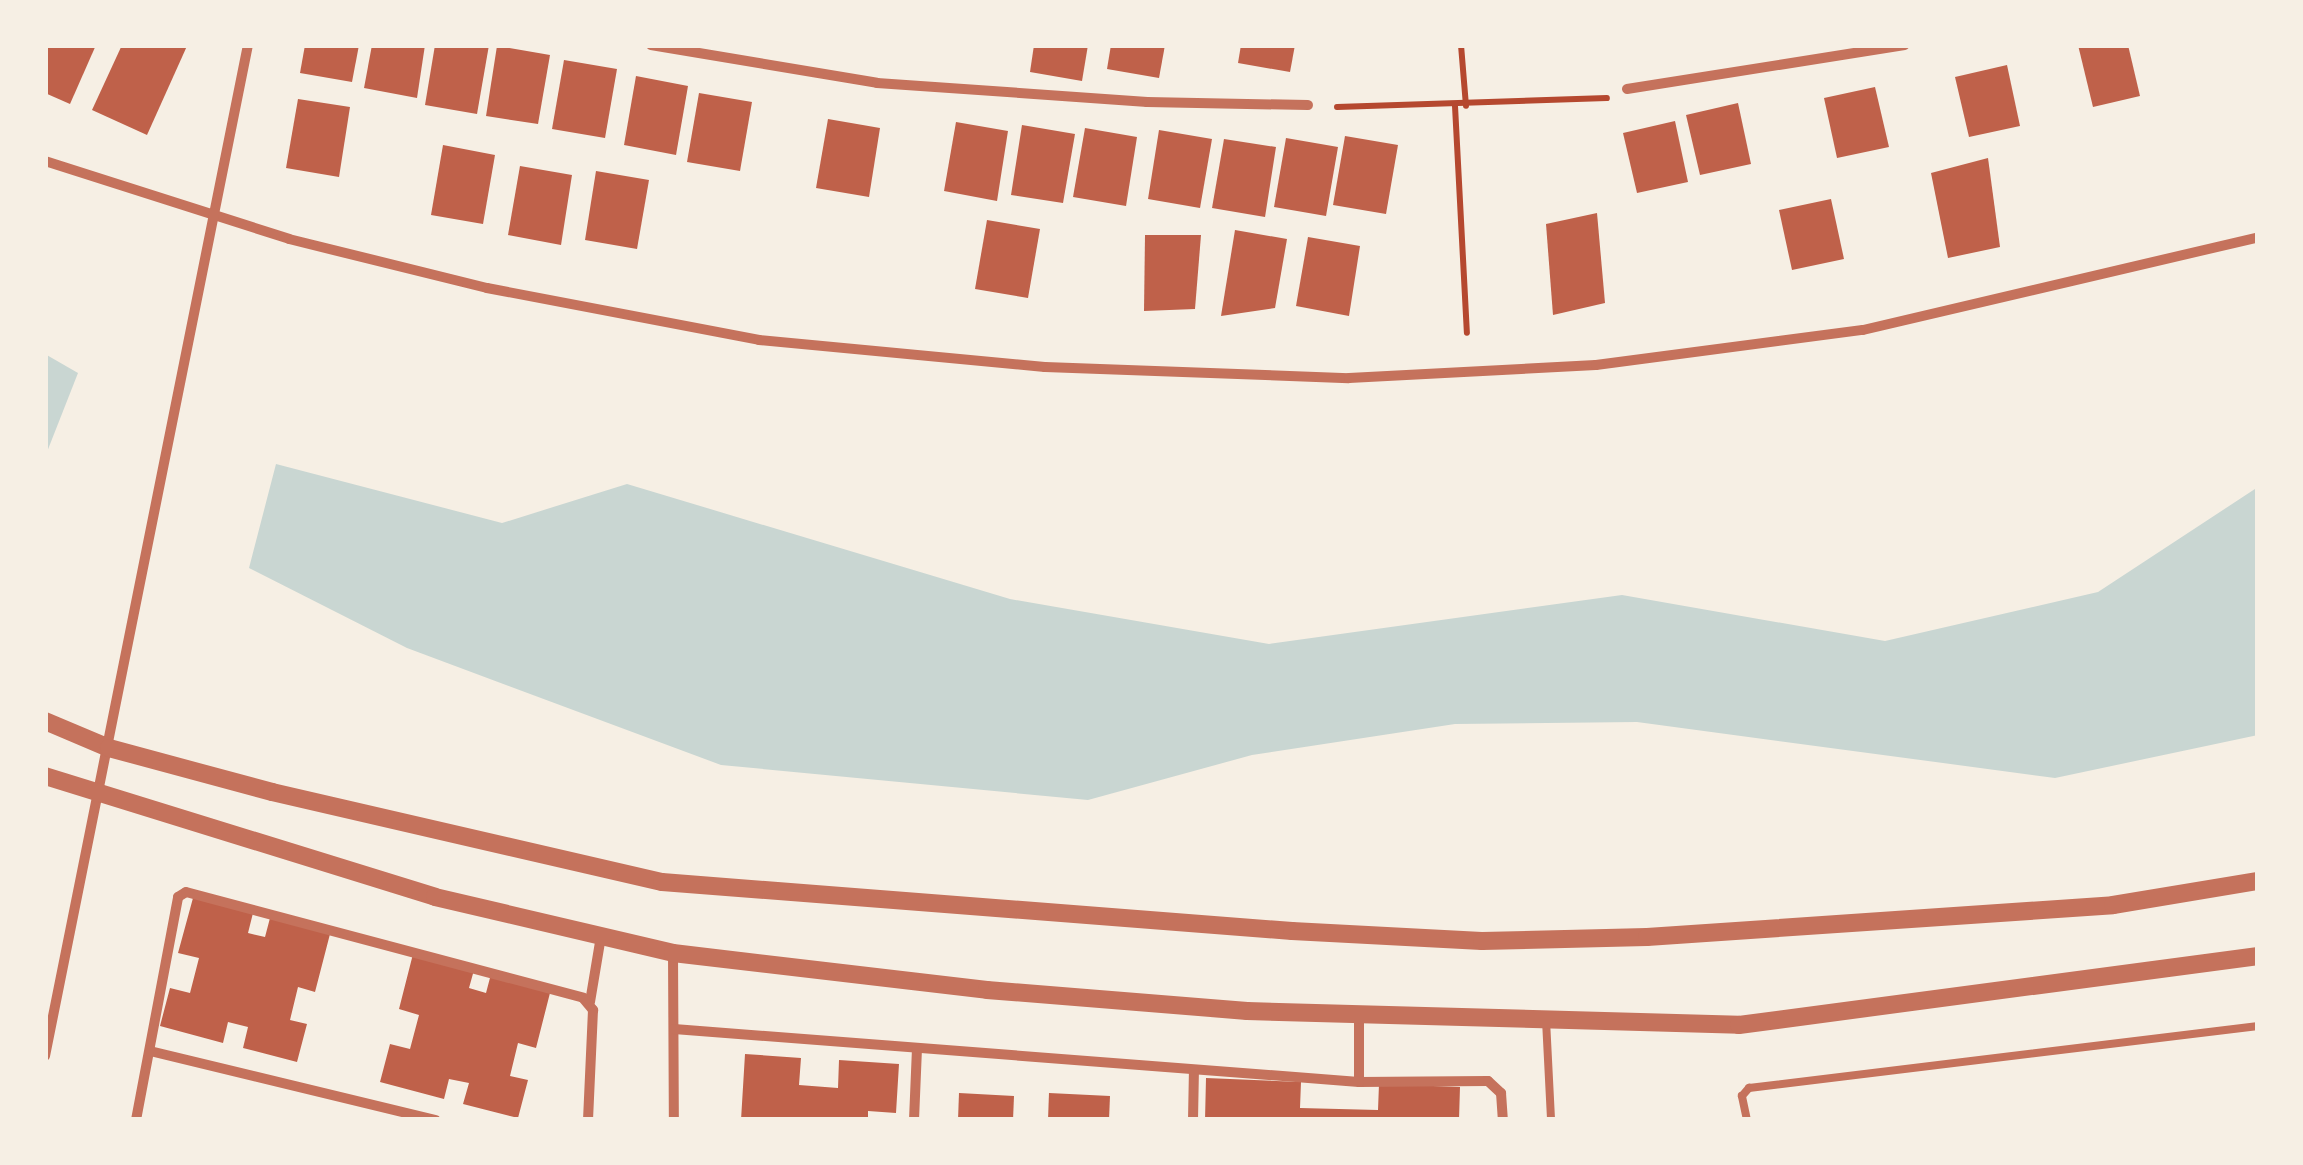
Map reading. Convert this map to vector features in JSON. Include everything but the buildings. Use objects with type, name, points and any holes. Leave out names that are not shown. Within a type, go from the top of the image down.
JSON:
[{"type":"street","points":[[45,1056],[216,220],[248,45]]},
{"type":"street","points":[[650,45],[876,84],[1308,105]]},
{"type":"street","points":[[1626,89],[1905,45]]},
{"type":"street","points":[[45,161],[216,220],[487,288],[759,340],[1045,367],[1350,378],[1596,365],[1863,330],[2258,237]]},
{"type":"street","points":[[45,722],[108,748],[449,836],[662,882],[1292,930],[1482,941],[1647,937],[2113,905],[2258,882]]},
{"type":"street","points":[[45,776],[97,796],[435,897],[602,936],[674,952],[987,990],[1359,1014],[1739,1025],[2258,956]]},
{"type":"street","points":[[136,1120],[181,892],[590,1002]]},
{"type":"street","points":[[588,1120],[590,1002],[602,936]]},
{"type":"street","points":[[674,952],[674,1120]]},
{"type":"street","points":[[1359,1014],[1359,1082]]},
{"type":"street","points":[[674,1029],[1359,1082],[1488,1080],[1502,1093],[1503,1120]]},
{"type":"street","points":[[914,1120],[917,1048]]},
{"type":"street","points":[[150,1052],[436,1120]]},
{"type":"street","points":[[1193,1120],[1194,1070]]},
{"type":"lane","points":[[1546,1018],[1551,1120]]},
{"type":"lane","points":[[1747,1120],[1742,1096],[1749,1088],[2258,1026]]},
{"type":"path","points":[[1460,45],[1466,106]]},
{"type":"path","points":[[1337,107],[1466,106],[1608,98]]},
{"type":"path","points":[[1455,106],[1467,333]]},
{"type":"shaded area","points":[[45,354],[78,373],[45,457]]},
{"type":"shaded area","points":[[276,464],[502,523],[627,484],[1010,599],[1269,644],[1622,595],[1885,641],[2098,592],[2258,487],[2258,735],[2055,778],[1637,722],[1455,724],[1252,755],[1088,800],[721,765],[407,648],[249,568]]}]
